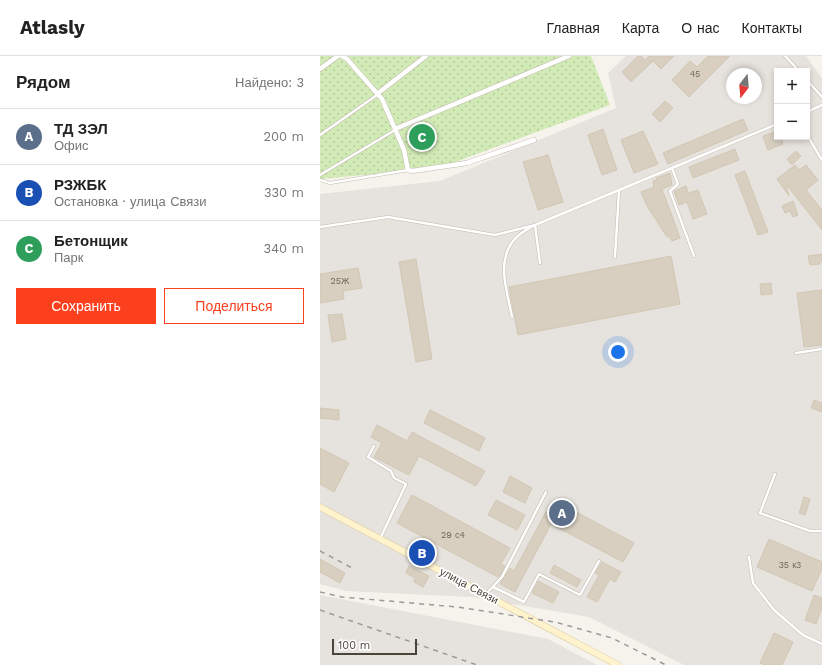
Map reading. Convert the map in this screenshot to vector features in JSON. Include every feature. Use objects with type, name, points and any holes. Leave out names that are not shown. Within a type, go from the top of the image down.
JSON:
[{"type":"street","points":[[320,69],[338,56]]},
{"type":"street","points":[[342,56],[382,99],[404,150],[408,170],[437,168],[467,163],[534,140]]},
{"type":"street","points":[[377,94],[426,56]]},
{"type":"street","points":[[395,129],[569,56]]},
{"type":"street","name":"улица Связи","points":[[320,508],[486,594],[618,665]]},
{"type":"lane","points":[[785,56],[796,68]]},
{"type":"lane","points":[[810,83],[822,97]]},
{"type":"lane","points":[[320,135],[377,94]]},
{"type":"lane","points":[[810,111],[822,105]]},
{"type":"lane","points":[[512,317],[505,281],[505,259],[511,244],[521,233],[535,225],[774,125]]},
{"type":"lane","points":[[320,175],[395,129]]},
{"type":"lane","points":[[810,140],[822,160]]},
{"type":"lane","points":[[672,168],[678,184],[670,191],[694,256]]},
{"type":"lane","points":[[320,180],[330,183],[408,170]]},
{"type":"lane","points":[[615,257],[619,191]]},
{"type":"lane","points":[[320,227],[388,217],[495,235],[535,225]]},
{"type":"lane","points":[[535,225],[540,263]]},
{"type":"lane","points":[[796,353],[822,349]]},
{"type":"lane","points":[[374,446],[368,457],[391,471],[394,478],[406,484],[380,539]]},
{"type":"lane","points":[[775,474],[760,513],[810,531],[822,531]]},
{"type":"lane","points":[[486,594],[502,577],[546,492]]},
{"type":"lane","points":[[749,557],[753,583],[774,610],[803,635],[822,644]]},
{"type":"lane","points":[[493,587],[524,602],[539,574],[580,595],[599,561]]},
{"type":"shaded area","points":[[626,56],[806,56],[822,78],[822,665],[684,665],[589,617],[471,597],[346,591],[320,584],[320,194],[440,181],[616,108],[608,73]]},
{"type":"shaded area","points":[[320,595],[548,639],[597,665],[320,665]]},
{"type":"green space","points":[[320,56],[591,56],[610,105],[439,168],[320,179]]},
{"type":"building","points":[[638,56],[641,56],[645,60],[649,56],[674,56],[661,69],[653,61],[631,82],[622,72]]},
{"type":"building","points":[[708,56],[730,56],[689,97],[672,80],[690,61],[697,67]]},
{"type":"building","points":[[665,101],[673,108],[660,122],[652,114]]},
{"type":"building","points":[[743,119],[748,130],[668,164],[663,153]]},
{"type":"building","points":[[603,129],[617,170],[602,175],[588,135]]},
{"type":"building","points":[[643,131],[658,164],[634,173],[621,140]]},
{"type":"building","points":[[774,132],[774,140],[782,140],[783,144],[768,150],[763,136]]},
{"type":"building","points":[[735,149],[739,160],[693,178],[689,167]]},
{"type":"building","points":[[796,151],[801,156],[792,165],[787,159]]},
{"type":"building","points":[[548,155],[563,202],[538,210],[523,162]]},
{"type":"building","points":[[795,165],[799,170],[806,165],[818,180],[806,190],[822,210],[822,230],[786,184],[789,196],[777,179]]},
{"type":"building","points":[[745,171],[768,232],[758,235],[735,175]]},
{"type":"building","points":[[670,173],[672,185],[662,189],[680,238],[672,241],[669,236],[667,237],[647,206],[641,192],[654,187],[653,181],[657,180],[656,178]]},
{"type":"building","points":[[686,186],[688,193],[698,190],[707,214],[693,219],[687,202],[679,205],[674,191]]},
{"type":"building","points":[[793,201],[798,215],[793,217],[790,211],[785,213],[782,206]]},
{"type":"building","points":[[822,254],[822,261],[820,264],[810,265],[808,256]]},
{"type":"building","points":[[671,256],[680,304],[518,335],[509,287]]},
{"type":"building","points":[[416,259],[432,359],[416,362],[399,262]]},
{"type":"building","points":[[358,268],[362,288],[343,291],[344,299],[320,303],[320,274]]},
{"type":"building","points":[[771,283],[772,294],[761,295],[760,284]]},
{"type":"building","points":[[822,290],[822,345],[804,347],[797,293]]},
{"type":"building","points":[[342,314],[346,339],[332,342],[328,315]]},
{"type":"building","points":[[814,400],[822,403],[822,412],[811,408]]},
{"type":"building","points":[[320,408],[339,410],[339,420],[320,418]]},
{"type":"building","points":[[430,410],[485,438],[479,451],[424,423]]},
{"type":"building","points":[[377,425],[407,441],[412,432],[485,471],[476,486],[419,456],[409,475],[374,457],[382,443],[371,437]]},
{"type":"building","points":[[320,448],[349,463],[334,492],[320,484]]},
{"type":"building","points":[[510,476],[532,488],[525,503],[503,492]]},
{"type":"building","points":[[412,495],[510,548],[501,564],[505,566],[500,575],[498,577],[397,523]]},
{"type":"building","points":[[804,497],[810,499],[805,515],[799,513]]},
{"type":"building","points":[[496,500],[525,515],[517,530],[488,515]]},
{"type":"building","points":[[565,506],[634,543],[623,562],[551,524],[515,592],[500,584],[510,568],[514,571],[546,512],[558,519]]},
{"type":"building","points":[[769,539],[822,562],[822,569],[812,591],[757,567]]},
{"type":"building","points":[[320,559],[345,573],[340,583],[320,572]]},
{"type":"building","points":[[602,562],[621,572],[615,582],[610,579],[597,602],[587,597],[599,575],[595,573]]},
{"type":"building","points":[[554,565],[581,580],[577,587],[550,573]]},
{"type":"building","points":[[409,566],[429,576],[423,587],[414,582],[415,578],[406,573]]},
{"type":"building","points":[[538,581],[559,592],[553,603],[532,593]]},
{"type":"building","points":[[814,595],[822,598],[822,608],[816,624],[805,620]]},
{"type":"building","points":[[774,633],[793,642],[782,665],[765,665],[760,663]]},
{"type":"railway","points":[[320,551],[354,569]]},
{"type":"railway","points":[[320,592],[342,597],[457,607],[555,622],[612,638],[666,665]]},
{"type":"railway","points":[[320,610],[477,665]]},
{"type":"place","name":"Бетонщик","points":[[422,137]]},
{"type":"place","name":"ТД ЗЭЛ","points":[[562,513]]},
{"type":"place","name":"РЗЖБК","points":[[422,553]]}]
